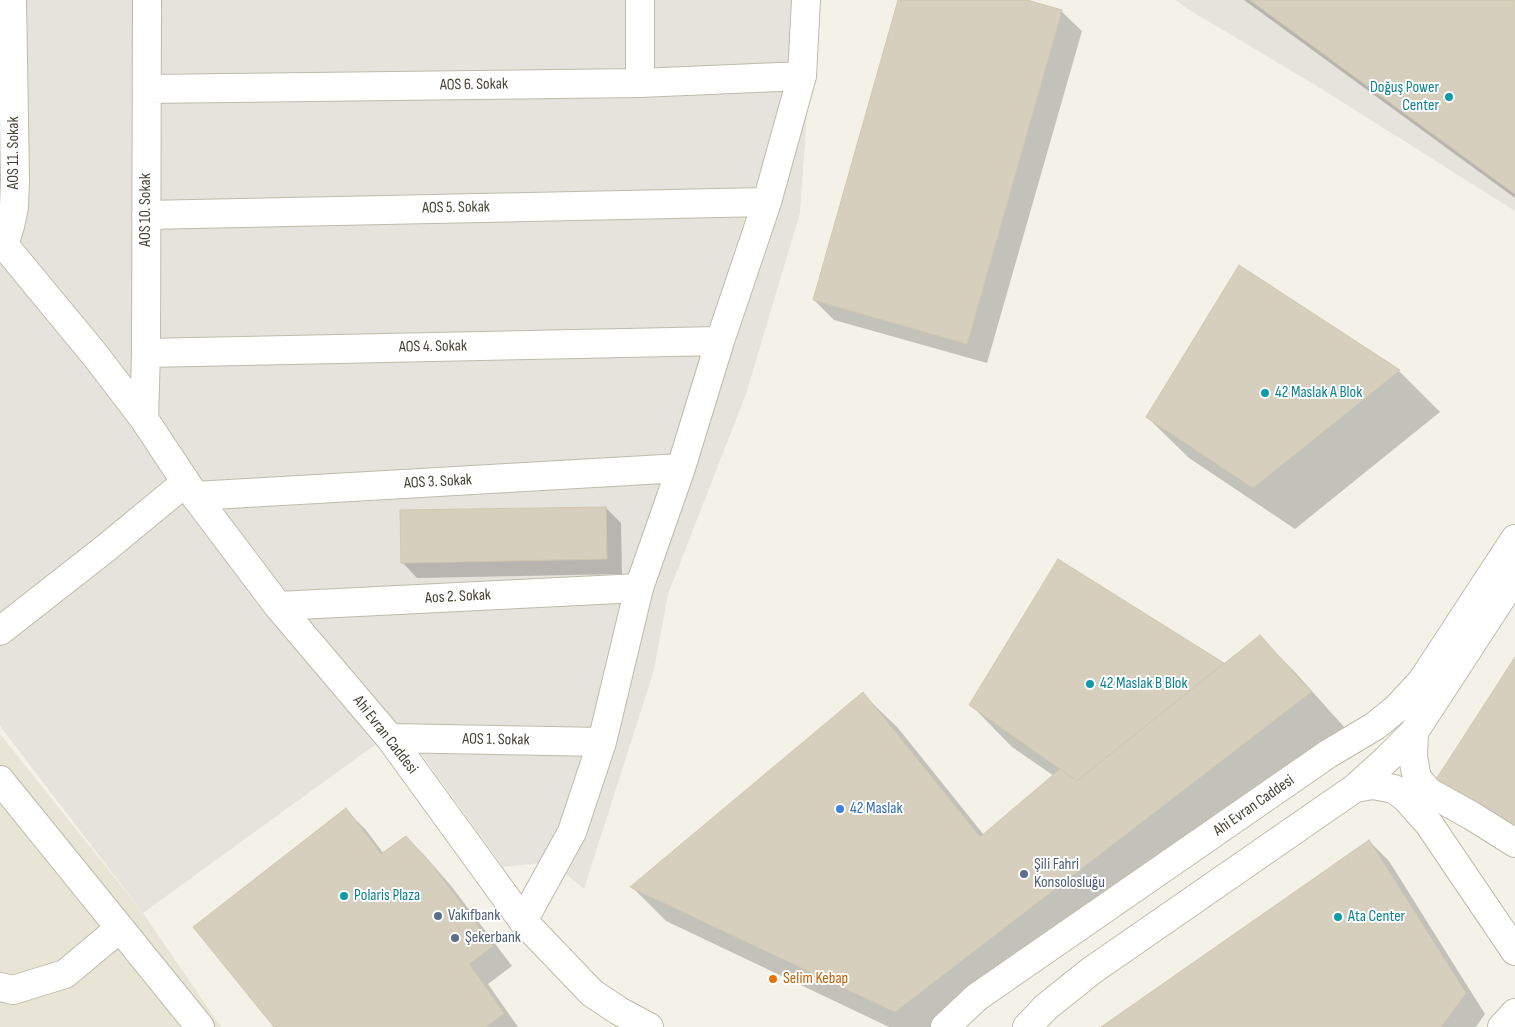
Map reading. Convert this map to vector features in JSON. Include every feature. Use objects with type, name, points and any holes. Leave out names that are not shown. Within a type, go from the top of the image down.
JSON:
[{"type":"street","name":"AOS 11. Sokak","points":[[2,243],[14,207],[12,0]]},
{"type":"street","name":"AOS 10. Sokak","points":[[144,419],[148,0]]},
{"type":"street","points":[[640,0],[640,83]]},
{"type":"street","points":[[523,921],[572,832],[602,742],[639,588],[681,468],[720,341],[767,202],[802,76],[806,0]]},
{"type":"street","name":"AOS 6. Sokak","points":[[147,89],[640,83],[802,76]]},
{"type":"street","name":"AOS 5. Sokak","points":[[146,215],[767,202]]},
{"type":"street","name":"Ahi Evran Caddesi","points":[[2,243],[95,355],[144,419],[191,489],[278,606],[390,738],[523,921],[592,993],[612,1019],[649,1027]]},
{"type":"street","name":"AOS 4. Sokak","points":[[146,353],[720,341]]},
{"type":"street","name":"AOS 3. Sokak","points":[[191,489],[681,468]]},
{"type":"street","points":[[0,631],[106,548],[191,489]]},
{"type":"street","name":"Ahi Evran Caddesi","points":[[945,1027],[977,997],[1328,754],[1375,726],[1396,709],[1422,681],[1515,539]]},
{"type":"street","points":[[1027,1027],[1046,1007],[1091,971],[1355,788],[1414,732],[1515,577]]},
{"type":"street","name":"Aos 2. Sokak","points":[[278,606],[639,588]]},
{"type":"street","points":[[1414,732],[1413,758],[1416,778],[1429,792],[1515,843]]},
{"type":"street","name":"AOS 1. Sokak","points":[[390,738],[602,742]]},
{"type":"street","points":[[0,780],[200,1027]]},
{"type":"street","points":[[1355,788],[1373,785],[1394,789],[1406,798],[1430,824],[1515,951]]},
{"type":"street","points":[[0,987],[12,990],[65,974],[120,928]]},
{"type":"street","points":[[1502,1027],[1515,1013]]},
{"type":"shaded area","points":[[0,0],[815,0],[800,213],[746,394],[668,594],[654,670],[584,889],[551,862],[503,867],[401,726],[143,913],[0,726]]},
{"type":"shaded area","name":"Doğuş Power Center","points":[[1176,0],[1515,0],[1515,211],[1320,88],[1186,8]]},
{"type":"shaded area","points":[[0,734],[143,913],[221,1027],[0,1027]]},
{"type":"building","points":[[898,0],[1027,0],[1062,10],[967,344],[813,300]]},
{"type":"building","name":"Doğuş Power Center","points":[[1250,0],[1515,0],[1515,194]]},
{"type":"building","name":"42 Maslak A Blok","points":[[1239,265],[1400,370],[1253,488],[1146,417]]},
{"type":"building","points":[[606,507],[607,559],[401,563],[400,510]]},
{"type":"building","name":"42 Maslak B Blok","points":[[1058,559],[1224,663],[1077,781],[969,705]]},
{"type":"building","name":"42 Maslak","points":[[1260,635],[1311,692],[895,1012],[630,887],[863,692],[980,837],[1060,769],[1077,781]]},
{"type":"building","points":[[1515,657],[1515,833],[1433,784]]},
{"type":"building","name":"Polaris Plaza","points":[[346,808],[381,854],[406,836],[432,865],[493,946],[469,964],[504,1013],[486,1027],[274,1027],[193,927]]},
{"type":"building","name":"Ata Center","points":[[1369,840],[1466,993],[1441,1027],[1101,1027]]},
{"type":"place","name":"Doğuş Power Center","points":[[1449,97]]},
{"type":"place","name":"42 Maslak A Blok","points":[[1265,393]]},
{"type":"place","name":"42 Maslak B Blok","points":[[1090,684]]},
{"type":"place","name":"42 Maslak","points":[[840,809]]},
{"type":"place","name":"Şili Fahri Konsolosluğu","points":[[1024,874]]},
{"type":"place","name":"Polaris Plaza","points":[[344,896]]},
{"type":"place","name":"Vakıfbank","points":[[438,916]]},
{"type":"place","name":"Ata Center","points":[[1338,917]]},
{"type":"place","name":"Şekerbank","points":[[455,938]]},
{"type":"place","name":"Selim Kebap","points":[[773,979]]}]
